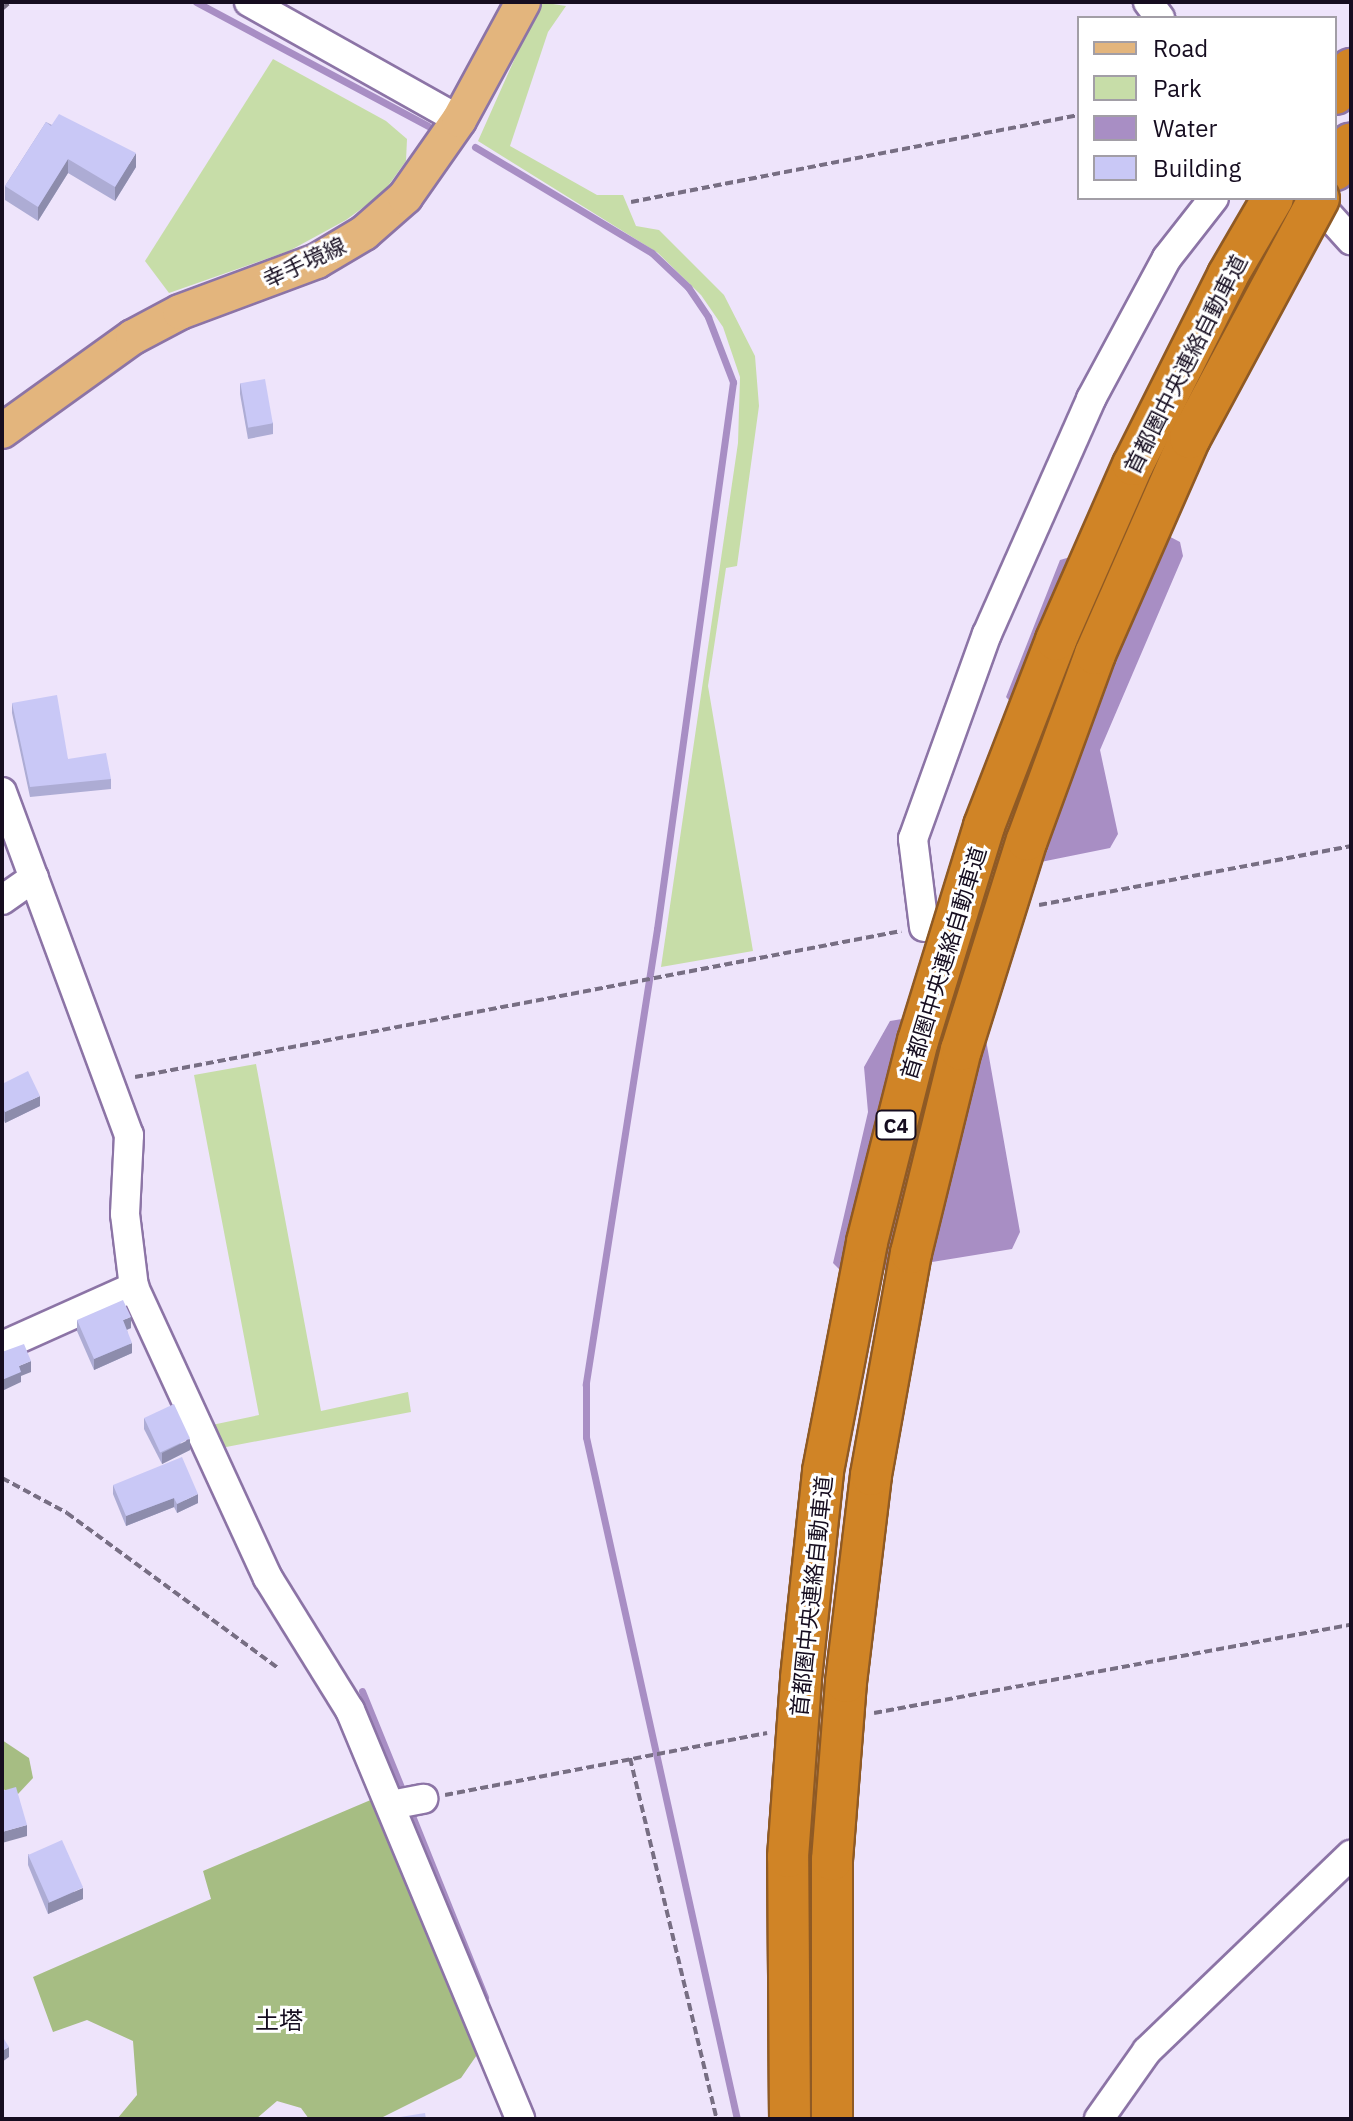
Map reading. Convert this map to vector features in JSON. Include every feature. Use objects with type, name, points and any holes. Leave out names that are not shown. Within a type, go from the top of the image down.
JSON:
[{"type":"highway","points":[[1337,91],[1351,69]]},
{"type":"highway","points":[[1337,167],[1351,143]]},
{"type":"highway","name":"首都圏中央連絡自動車道","points":[[790,2119],[788,1857],[801,1678],[823,1471],[867,1242],[918,1041],[984,826],[1011,754],[1133,465],[1228,275],[1272,200]]},
{"type":"highway","name":"首都圏中央連絡自動車道","points":[[832,2119],[832,1860],[846,1682],[871,1475],[911,1253],[961,1050],[1027,840],[1095,654],[1190,438],[1335,215]]},
{"type":"main road","name":"幸手境線","points":[[2,431],[133,337],[180,312],[317,261],[364,233],[405,197],[459,120],[523,2]]},
{"type":"street","points":[[249,2],[459,120]]},
{"type":"street","points":[[924,927],[913,839],[987,634],[1091,399],[1167,258],[1212,200]]},
{"type":"street","points":[[2,792],[129,1135],[125,1214],[134,1287],[268,1578],[350,1710],[392,1804],[520,2119]]},
{"type":"street","points":[[2,900],[34,878]]},
{"type":"street","points":[[2,1346],[134,1287]]},
{"type":"street","points":[[392,1804],[423,1799]]},
{"type":"street","points":[[1099,2119],[1147,2051],[1351,1855]]},
{"type":"path","points":[[2,9],[10,2]]},
{"type":"path","points":[[631,202],[1077,115]]},
{"type":"path","points":[[109,1083],[666,976]]},
{"type":"path","points":[[2,1478],[80,1521],[177,1599],[278,1668]]},
{"type":"path","points":[[867,1714],[1351,1625]]},
{"type":"path","points":[[423,1799],[773,1732]]},
{"type":"path","points":[[630,1758],[717,2119]]},
{"type":"green space","points":[[540,2],[566,6],[548,32],[510,146],[597,195],[623,195],[636,226],[659,230],[724,295],[755,356],[759,406],[737,566],[726,568],[708,686],[753,951],[661,967],[738,443],[740,377],[723,327],[701,295],[658,253],[478,141]]},
{"type":"green space","points":[[273,59],[386,121],[407,139],[406,161],[383,193],[346,220],[289,251],[169,293],[145,261]]},
{"type":"green space","points":[[256,1064],[321,1411],[408,1392],[411,1412],[221,1448],[207,1426],[259,1415],[194,1075]]},
{"type":"green space","points":[[2,1740],[29,1758],[33,1778],[18,1794],[2,1789]]},
{"type":"green space","points":[[380,1796],[481,2049],[461,2078],[379,2119],[309,2119],[301,2108],[277,2101],[256,2119],[117,2119],[137,2095],[133,2041],[87,2020],[53,2032],[33,1977],[211,1899],[203,1871]]},
{"type":"water","points":[[1159,531],[1180,542],[1183,556],[1100,750],[1118,834],[1110,848],[996,871],[982,864],[1018,710],[1006,697],[1060,560]]},
{"type":"water","points":[[980,1006],[1020,1232],[1012,1249],[846,1276],[833,1263],[868,1112],[864,1067],[890,1021]]},
{"type":"building","points":[[59,114],[136,153],[115,187],[68,159],[38,207],[5,186],[46,122],[51,126]]},
{"type":"building","points":[[265,379],[273,423],[248,428],[240,383]]},
{"type":"building","points":[[57,695],[68,759],[106,753],[111,779],[30,787],[12,703]]},
{"type":"building","points":[[28,1071],[40,1096],[5,1112],[2,1084]]},
{"type":"building","points":[[123,1300],[131,1317],[123,1320],[132,1343],[94,1359],[77,1320]]},
{"type":"building","points":[[24,1344],[31,1361],[19,1366],[21,1372],[2,1380],[2,1352]]},
{"type":"building","points":[[174,1404],[190,1438],[160,1452],[144,1418]]},
{"type":"building","points":[[182,1457],[198,1494],[177,1504],[174,1498],[126,1516],[113,1485]]},
{"type":"building","points":[[16,1787],[27,1825],[2,1832],[2,1791]]},
{"type":"building","points":[[62,1840],[83,1888],[49,1903],[28,1855]]},
{"type":"building","points":[[2,2036],[9,2047],[2,2051]]},
{"type":"building","points":[[425,2113],[426,2119],[388,2119]]},
{"type":"waterway","points":[[196,2],[428,126]]},
{"type":"waterway","points":[[475,147],[652,253],[688,287],[708,317],[733,382],[657,929],[586,1384],[586,1437],[737,2119]]},
{"type":"waterway","points":[[362,1691],[405,1797]]},
{"type":"waterway","points":[[409,1808],[485,1997]]},
{"type":"district","name":"土塔","points":[[279,2021]]}]
